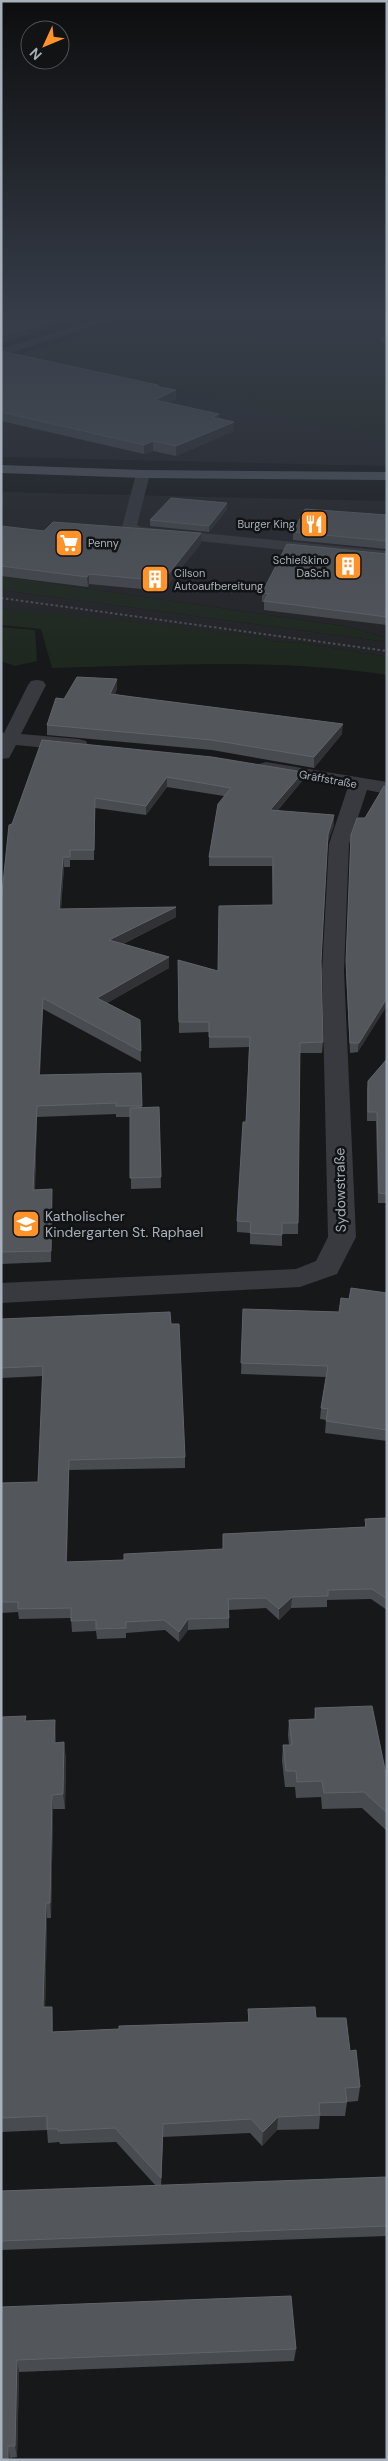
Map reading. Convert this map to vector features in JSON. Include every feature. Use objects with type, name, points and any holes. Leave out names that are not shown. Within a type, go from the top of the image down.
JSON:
[{"type":"main road","points":[[1,469],[144,474],[387,476]]},
{"type":"main road","points":[[133,489],[157,489]]},
{"type":"main road","points":[[244,489],[387,490]]},
{"type":"street","points":[[144,474],[133,489],[129,527],[138,530],[387,556]]},
{"type":"street","points":[[38,685],[4,744],[95,746]]},
{"type":"street","name":"Gräffstraße","points":[[251,765],[387,788]]},
{"type":"street","name":"Sydowstraße","points":[[1,1293],[300,1278],[327,1267],[342,1236],[333,971],[339,844],[359,784]]},
{"type":"shaded area","points":[[1,428],[347,428],[387,436],[387,466],[1,457]]},
{"type":"shaded area","points":[[336,428],[387,428],[387,440]]},
{"type":"shaded area","points":[[1,492],[387,501],[387,638],[344,626],[1,576]]},
{"type":"shaded area","points":[[1,576],[344,626],[387,638],[387,642],[1,590]]},
{"type":"shaded area","points":[[1,590],[387,642],[387,657],[302,643],[270,641],[263,637],[1,609]]},
{"type":"shaded area","points":[[1,609],[103,618],[263,637],[270,641],[302,643],[387,657],[387,675],[304,666],[220,664],[52,668],[41,629],[1,625]]},
{"type":"shaded area","points":[[1,627],[35,630],[37,661],[15,666],[1,661]]},
{"type":"building","points":[[70,428],[220,428],[176,446],[153,441],[144,445]]},
{"type":"building","points":[[171,498],[227,503],[209,526],[150,520]]},
{"type":"building","points":[[305,509],[387,515],[387,541],[293,532]]},
{"type":"building","points":[[53,522],[201,533],[163,581],[89,574],[87,577],[1,566],[1,526],[44,531]]},
{"type":"building","points":[[287,544],[387,554],[387,617],[264,601],[269,594],[262,593]]},
{"type":"building","points":[[77,677],[117,679],[110,694],[343,724],[314,757],[212,740],[47,725],[56,698],[64,699]]},
{"type":"building","points":[[42,740],[212,757],[303,772],[270,810],[334,815],[328,834],[321,961],[323,1042],[300,1043],[298,1223],[282,1223],[282,1235],[250,1233],[251,1222],[237,1221],[243,1122],[246,1122],[250,1037],[209,1037],[209,1022],[179,1022],[178,960],[218,971],[219,906],[273,905],[273,857],[209,857],[218,804],[231,788],[167,777],[146,806],[95,798],[94,850],[70,850],[70,857],[63,857],[59,909],[176,907],[109,940],[169,957],[97,998],[140,1020],[141,1051],[43,998],[39,1075],[141,1073],[142,1106],[116,1106],[116,1103],[37,1106],[33,1190],[52,1189],[51,1251],[1,1252],[1,903],[9,825],[12,824]]},
{"type":"building","points":[[384,786],[387,787],[387,998],[359,1043],[350,1043],[346,961],[351,835],[357,818],[365,818]]},
{"type":"building","points":[[387,1059],[387,1194],[379,1193],[377,1112],[368,1112],[368,1081]]},
{"type":"building","points":[[159,1107],[161,1177],[130,1178],[130,1108]]},
{"type":"building","points":[[351,1288],[387,1293],[387,1430],[326,1421],[328,1409],[321,1408],[328,1366],[241,1363],[243,1309],[339,1312],[341,1298],[349,1299]]},
{"type":"building","points":[[170,1312],[171,1324],[179,1324],[185,1457],[69,1460],[66,1562],[124,1560],[124,1554],[223,1549],[223,1534],[366,1527],[365,1519],[387,1518],[387,1599],[372,1589],[328,1590],[328,1596],[292,1597],[279,1609],[266,1598],[228,1599],[229,1618],[188,1619],[179,1632],[164,1620],[126,1622],[126,1628],[96,1629],[96,1620],[71,1621],[71,1608],[18,1609],[18,1602],[1,1602],[1,1483],[38,1482],[43,1366],[1,1368],[1,1319]]},
{"type":"building","points":[[372,1706],[387,1779],[387,1813],[364,1792],[324,1793],[322,1781],[297,1782],[296,1771],[286,1771],[283,1745],[292,1745],[289,1720],[316,1719],[315,1708]]},
{"type":"building","points":[[26,1716],[25,1721],[55,1720],[54,1743],[64,1742],[63,1794],[52,1795],[50,1903],[46,1903],[43,2007],[52,2007],[52,2032],[119,2029],[119,2026],[249,2022],[248,2009],[315,2007],[316,2018],[346,2018],[350,2051],[356,2050],[360,2087],[345,2088],[347,2102],[319,2103],[320,2115],[278,2117],[263,2132],[251,2119],[163,2124],[161,2178],[115,2128],[58,2131],[58,2129],[47,2129],[47,2116],[1,2118],[1,1717]]},
{"type":"building","points":[[387,2177],[387,2226],[1,2241],[1,2191]]},
{"type":"building","points":[[291,2296],[296,2349],[17,2360],[15,2446],[8,2446],[8,2460],[1,2460],[1,2307]]},
{"type":"railway","points":[[1,598],[387,651]]},
{"type":"place","name":"Burger King","points":[[314,524]]},
{"type":"place","name":"Penny","points":[[69,543]]},
{"type":"place","name":"Schießkino DaSch","points":[[348,566]]},
{"type":"place","name":"Cilson Autoaufbereitung","points":[[155,579]]},
{"type":"place","name":"Katholischer Kindergarten St. Raphael","points":[[26,1224]]}]
